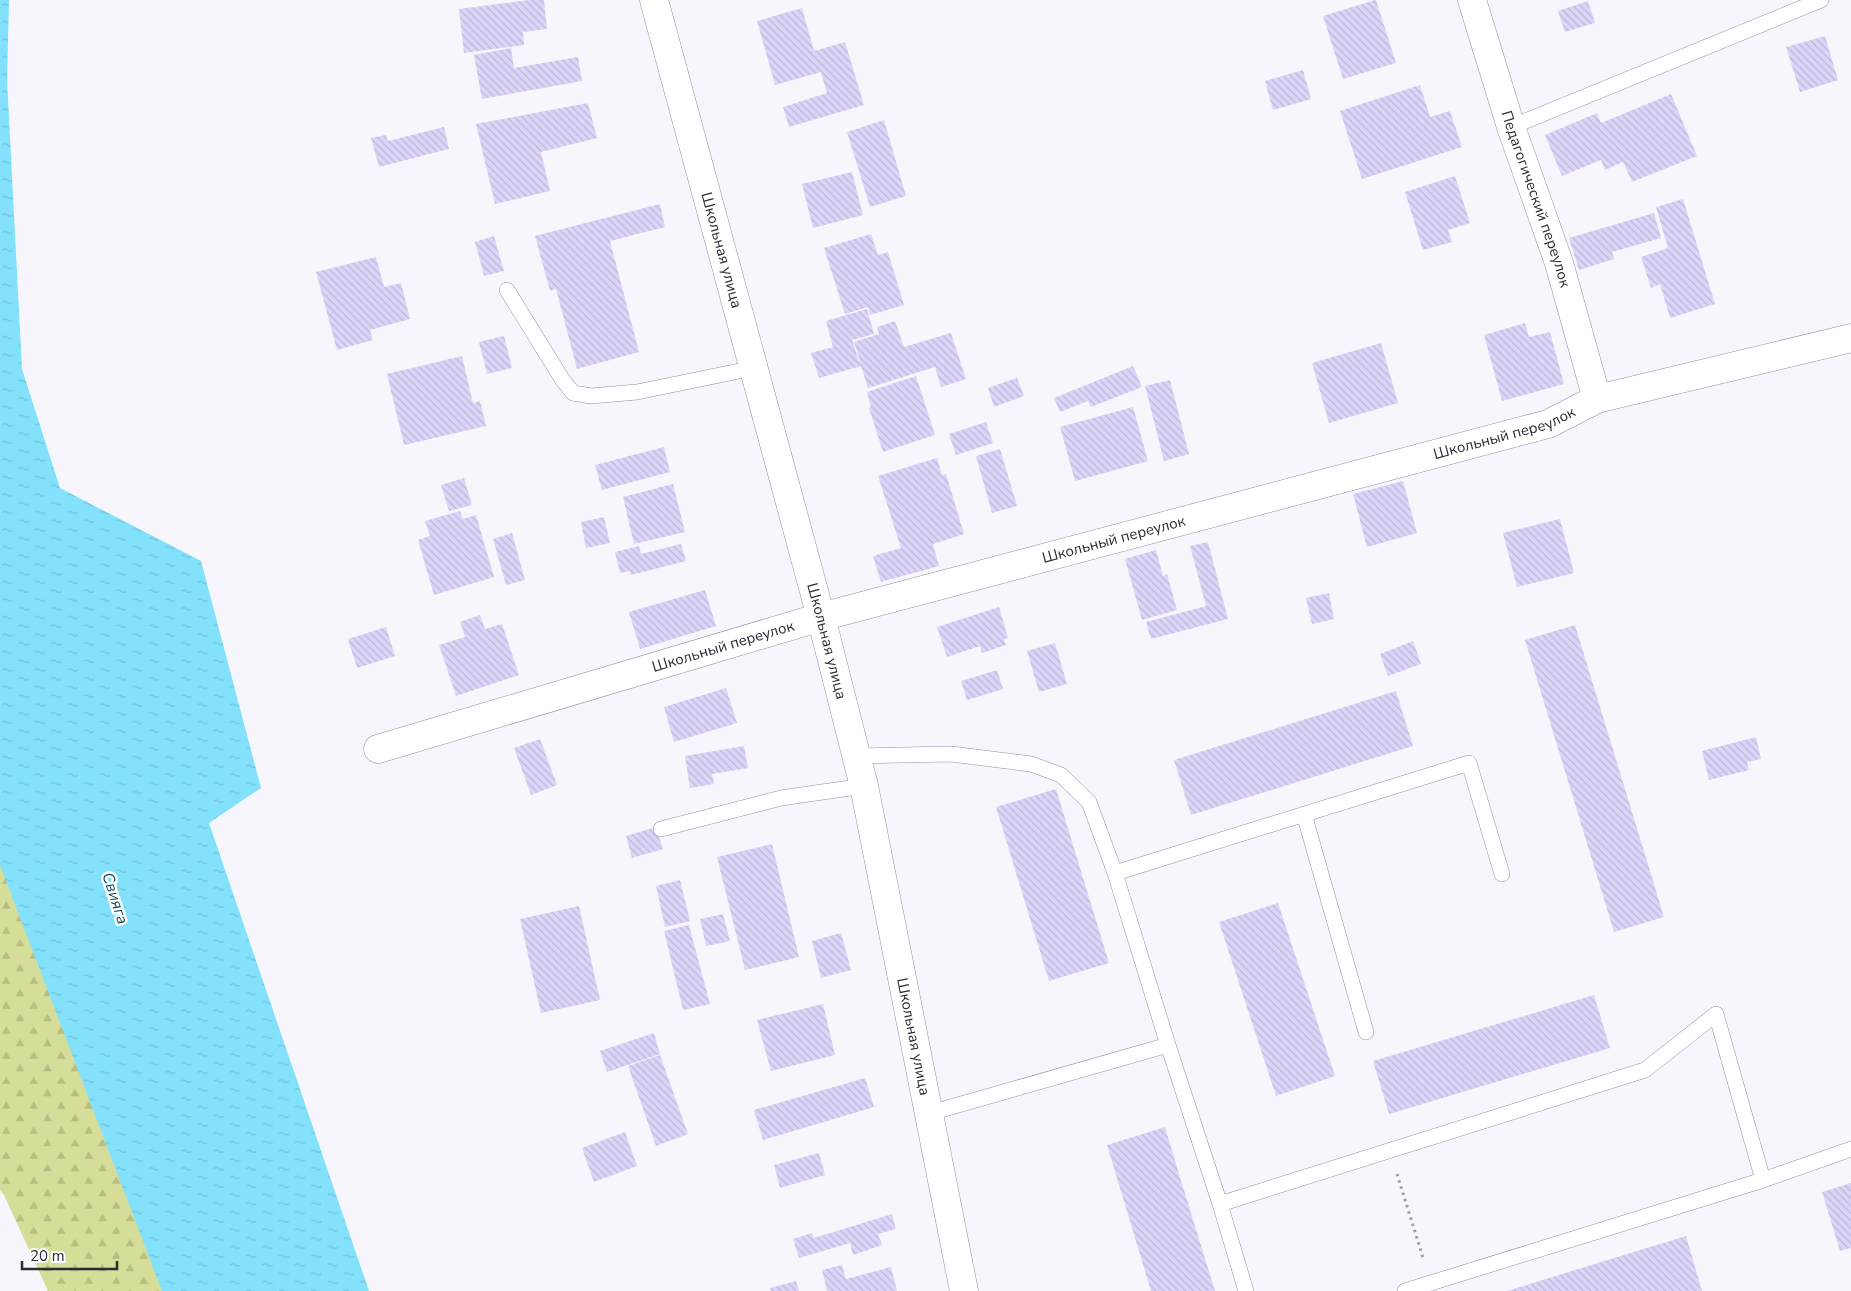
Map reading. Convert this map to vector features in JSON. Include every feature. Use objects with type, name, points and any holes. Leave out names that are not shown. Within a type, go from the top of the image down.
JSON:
[{"type":"street","name":"Школьная улица","points":[[654,0],[821,617],[864,786],[964,1291]]},
{"type":"street","name":"Педагогический переулок","points":[[1472,0],[1511,127],[1559,263],[1597,399]]},
{"type":"street","name":"Школьный переулок","points":[[378,750],[821,617],[1548,424],[1597,399],[1851,338]]},
{"type":"lane","points":[[1511,127],[1821,0]]},
{"type":"lane","points":[[507,290],[562,379],[573,393],[591,396],[637,392],[754,368]]},
{"type":"lane","points":[[856,756],[951,754],[1031,764],[1061,775],[1089,802],[1115,873],[1246,1291]]},
{"type":"lane","points":[[1115,873],[1469,763],[1502,874]]},
{"type":"lane","points":[[661,830],[781,798],[864,786]]},
{"type":"lane","points":[[1304,814],[1366,1032]]},
{"type":"lane","points":[[1220,1204],[1645,1070],[1716,1014],[1763,1180]]},
{"type":"lane","points":[[930,1113],[1168,1045]]},
{"type":"lane","points":[[1405,1291],[1763,1180],[1851,1149]]},
{"type":"path","points":[[1390,1150],[1430,1283]]},
{"type":"green space","points":[[0,792],[164,1291],[48,1291],[0,1190]]},
{"type":"water","name":"Свияга","points":[[0,0],[9,0],[7,80],[22,369],[60,488],[201,561],[261,788],[209,823],[369,1291],[162,1291],[0,865]]},
{"type":"building","points":[[544,0],[547,29],[523,32],[524,45],[464,53],[459,9]]},
{"type":"building","points":[[1376,0],[1396,63],[1343,79],[1323,16]]},
{"type":"building","points":[[1588,1],[1595,23],[1565,32],[1558,11]]},
{"type":"building","points":[[802,8],[814,51],[845,42],[864,105],[789,127],[783,107],[827,93],[821,72],[775,85],[757,21]]},
{"type":"building","points":[[1825,36],[1838,80],[1800,92],[1786,47]]},
{"type":"building","points":[[511,48],[514,68],[578,57],[582,81],[482,99],[474,55]]},
{"type":"building","points":[[1303,70],[1311,99],[1273,110],[1265,81]]},
{"type":"building","points":[[1420,85],[1430,117],[1450,111],[1462,147],[1362,179],[1340,111]]},
{"type":"building","points":[[1671,94],[1697,156],[1632,182],[1623,162],[1605,170],[1601,160],[1562,176],[1545,135],[1597,113],[1601,123]]},
{"type":"building","points":[[588,103],[597,138],[541,152],[550,191],[495,204],[476,124]]},
{"type":"building","points":[[884,120],[906,196],[870,207],[847,132]]},
{"type":"building","points":[[444,127],[449,149],[379,167],[371,138],[386,135],[388,141]]},
{"type":"building","points":[[852,172],[863,215],[813,228],[802,184]]},
{"type":"building","points":[[1455,176],[1470,223],[1448,230],[1452,242],[1423,250],[1405,192]]},
{"type":"building","points":[[1683,199],[1715,304],[1670,318],[1660,284],[1651,288],[1641,257],[1668,248],[1656,207]]},
{"type":"building","points":[[660,204],[665,227],[610,241],[639,352],[577,369],[556,289],[550,291],[535,236]]},
{"type":"building","points":[[1654,213],[1661,238],[1612,252],[1614,259],[1579,270],[1569,238]]},
{"type":"building","points":[[871,234],[878,255],[888,252],[904,305],[870,315],[868,307],[845,314],[824,248]]},
{"type":"building","points":[[494,236],[504,271],[484,276],[475,242]]},
{"type":"building","points":[[376,257],[384,287],[401,283],[410,319],[370,330],[373,340],[337,350],[316,272]]},
{"type":"building","points":[[867,309],[874,334],[852,340],[859,361],[854,342],[879,334],[877,327],[895,321],[904,347],[951,333],[966,379],[941,387],[935,367],[868,388],[861,366],[819,378],[811,353],[833,347],[826,321]]},
{"type":"building","points":[[1525,323],[1529,337],[1550,332],[1564,384],[1502,401],[1484,335]]},
{"type":"building","points":[[504,336],[512,368],[487,374],[479,342]]},
{"type":"building","points":[[1381,343],[1398,403],[1329,423],[1312,363]]},
{"type":"building","points":[[462,356],[473,403],[480,401],[486,426],[404,445],[387,374]]},
{"type":"building","points":[[1133,366],[1142,387],[1091,407],[1088,401],[1060,412],[1054,398]]},
{"type":"building","points":[[916,376],[935,435],[883,452],[869,408],[871,407],[867,392]]},
{"type":"building","points":[[1017,378],[1024,396],[994,407],[988,388]]},
{"type":"building","points":[[1170,380],[1189,454],[1164,461],[1145,386]]},
{"type":"building","points":[[1133,407],[1148,461],[1075,481],[1060,427]]},
{"type":"building","points":[[986,422],[993,443],[956,455],[949,434]]},
{"type":"building","points":[[664,447],[670,472],[602,490],[595,465]]},
{"type":"building","points":[[1000,449],[1017,506],[992,513],[976,456]]},
{"type":"building","points":[[937,458],[942,475],[946,474],[964,534],[933,544],[939,566],[881,582],[873,556],[901,548],[878,476]]},
{"type":"building","points":[[464,478],[472,505],[449,511],[441,485]]},
{"type":"building","points":[[1403,481],[1417,533],[1367,547],[1353,494]]},
{"type":"building","points":[[673,484],[685,532],[634,544],[623,497]]},
{"type":"building","points":[[460,511],[463,519],[476,515],[494,577],[434,595],[418,540],[430,536],[425,521]]},
{"type":"building","points":[[604,517],[610,543],[586,548],[581,522]]},
{"type":"building","points":[[1560,519],[1574,573],[1517,587],[1503,533]]},
{"type":"building","points":[[512,533],[525,580],[506,585],[493,539]]},
{"type":"building","points":[[1208,542],[1228,619],[1151,639],[1146,622],[1206,606],[1190,546]]},
{"type":"building","points":[[681,544],[686,561],[631,575],[630,571],[620,573],[615,552],[639,546],[641,554]]},
{"type":"building","points":[[1156,550],[1163,576],[1167,574],[1177,610],[1142,620],[1125,559]]},
{"type":"building","points":[[705,590],[716,626],[640,649],[629,612]]},
{"type":"building","points":[[1329,593],[1334,619],[1312,624],[1306,598]]},
{"type":"building","points":[[999,607],[1008,638],[1004,639],[1006,645],[982,653],[980,646],[947,657],[937,627]]},
{"type":"building","points":[[480,615],[485,629],[502,624],[519,675],[456,696],[439,645],[465,637],[460,622]]},
{"type":"building","points":[[1575,625],[1664,917],[1614,932],[1525,640]]},
{"type":"building","points":[[386,627],[395,656],[357,668],[348,639]]},
{"type":"building","points":[[1413,641],[1421,664],[1388,676],[1380,654]]},
{"type":"building","points":[[1055,643],[1067,684],[1039,692],[1027,651]]},
{"type":"building","points":[[997,670],[1003,689],[967,700],[961,681]]},
{"type":"building","points":[[726,688],[737,723],[674,742],[664,707]]},
{"type":"building","points":[[1396,691],[1413,746],[1191,815],[1174,760]]},
{"type":"building","points":[[1756,737],[1761,759],[1747,762],[1749,770],[1709,780],[1702,751]]},
{"type":"building","points":[[540,739],[557,785],[531,795],[514,748]]},
{"type":"building","points":[[744,746],[748,768],[712,774],[714,784],[690,788],[685,756]]},
{"type":"building","points":[[1056,789],[1109,963],[1049,981],[996,807]]},
{"type":"building","points":[[656,827],[663,849],[632,858],[626,836]]},
{"type":"building","points":[[772,844],[799,957],[745,970],[717,857]]},
{"type":"building","points":[[680,880],[690,921],[665,927],[656,886]]},
{"type":"building","points":[[1278,903],[1335,1076],[1276,1096],[1219,922]]},
{"type":"building","points":[[579,906],[600,1000],[541,1013],[520,919]]},
{"type":"building","points":[[723,914],[730,941],[706,946],[700,919]]},
{"type":"building","points":[[689,925],[710,1004],[683,1010],[664,931]]},
{"type":"building","points":[[841,933],[851,970],[821,978],[812,941]]},
{"type":"building","points":[[1594,995],[1610,1048],[1389,1114],[1373,1061]]},
{"type":"building","points":[[823,1004],[835,1055],[771,1071],[757,1020]]},
{"type":"building","points":[[654,1033],[660,1054],[607,1072],[600,1051]]},
{"type":"building","points":[[660,1055],[688,1134],[656,1146],[628,1066]]},
{"type":"building","points":[[865,1078],[874,1107],[763,1140],[754,1110]]},
{"type":"building","points":[[1165,1127],[1215,1291],[1151,1291],[1107,1145]]},
{"type":"building","points":[[625,1132],[637,1166],[594,1182],[582,1148]]},
{"type":"building","points":[[819,1153],[825,1175],[780,1188],[774,1165]]},
{"type":"building","points":[[1851,1183],[1851,1248],[1840,1251],[1822,1192]]},
{"type":"building","points":[[892,1214],[896,1229],[878,1234],[882,1245],[853,1255],[850,1243],[799,1258],[793,1239],[812,1233],[814,1238]]},
{"type":"building","points":[[1686,1236],[1702,1291],[1507,1291],[1575,1270]]},
{"type":"building","points":[[842,1265],[846,1279],[891,1267],[897,1291],[827,1291],[822,1270]]},
{"type":"building","points":[[796,1281],[799,1291],[771,1291],[770,1288]]}]
